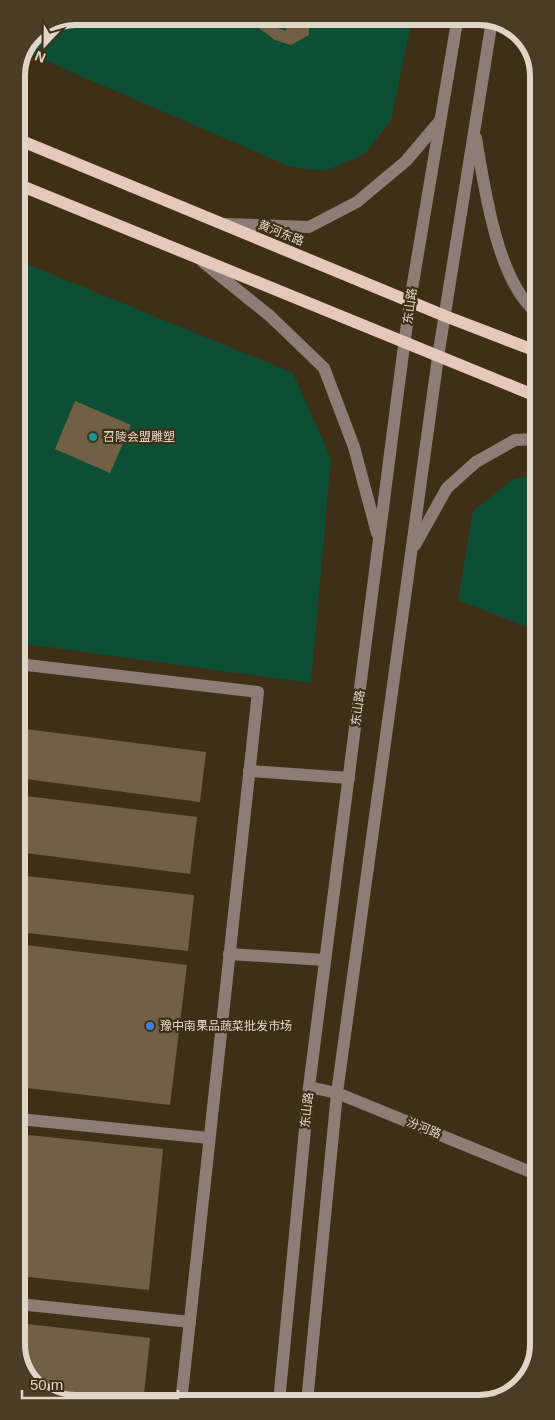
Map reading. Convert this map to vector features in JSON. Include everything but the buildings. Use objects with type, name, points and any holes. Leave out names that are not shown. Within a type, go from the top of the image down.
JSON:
[{"type":"main road","name":"黄河东路","points":[[25,143],[445,316],[530,349]]},
{"type":"main road","points":[[25,187],[203,262],[530,394]]},
{"type":"street","name":"东山路","points":[[280,1395],[309,1087],[379,540],[410,301],[456,25]]},
{"type":"street","points":[[308,1395],[337,1093],[438,357],[491,27]]},
{"type":"street","points":[[224,224],[309,227],[357,202],[406,161],[440,122]]},
{"type":"street","points":[[474,128],[491,222],[511,276],[530,303]]},
{"type":"street","points":[[203,262],[270,316],[324,368],[354,448],[379,540]]},
{"type":"street","points":[[411,552],[448,488],[476,462],[515,440],[530,439]]},
{"type":"street","points":[[25,665],[258,692],[182,1395]]},
{"type":"street","points":[[249,771],[349,778]]},
{"type":"street","points":[[229,954],[326,960]]},
{"type":"street","name":"汾河路","points":[[309,1087],[337,1093],[530,1171]]},
{"type":"street","points":[[25,1120],[209,1138]]},
{"type":"street","points":[[25,1305],[190,1322]]},
{"type":"green space","points":[[76,25],[411,25],[391,120],[365,154],[325,171],[291,167],[30,53],[35,45],[50,32],[66,26]]},
{"type":"green space","points":[[25,263],[293,373],[331,459],[311,683],[25,644]]},
{"type":"green space","points":[[530,476],[530,628],[458,600],[473,511],[512,480]]},
{"type":"place","name":"召陵会盟雕塑","points":[[93,437]]},
{"type":"place","name":"豫中南果品蔬菜批发市场","points":[[150,1026]]}]
